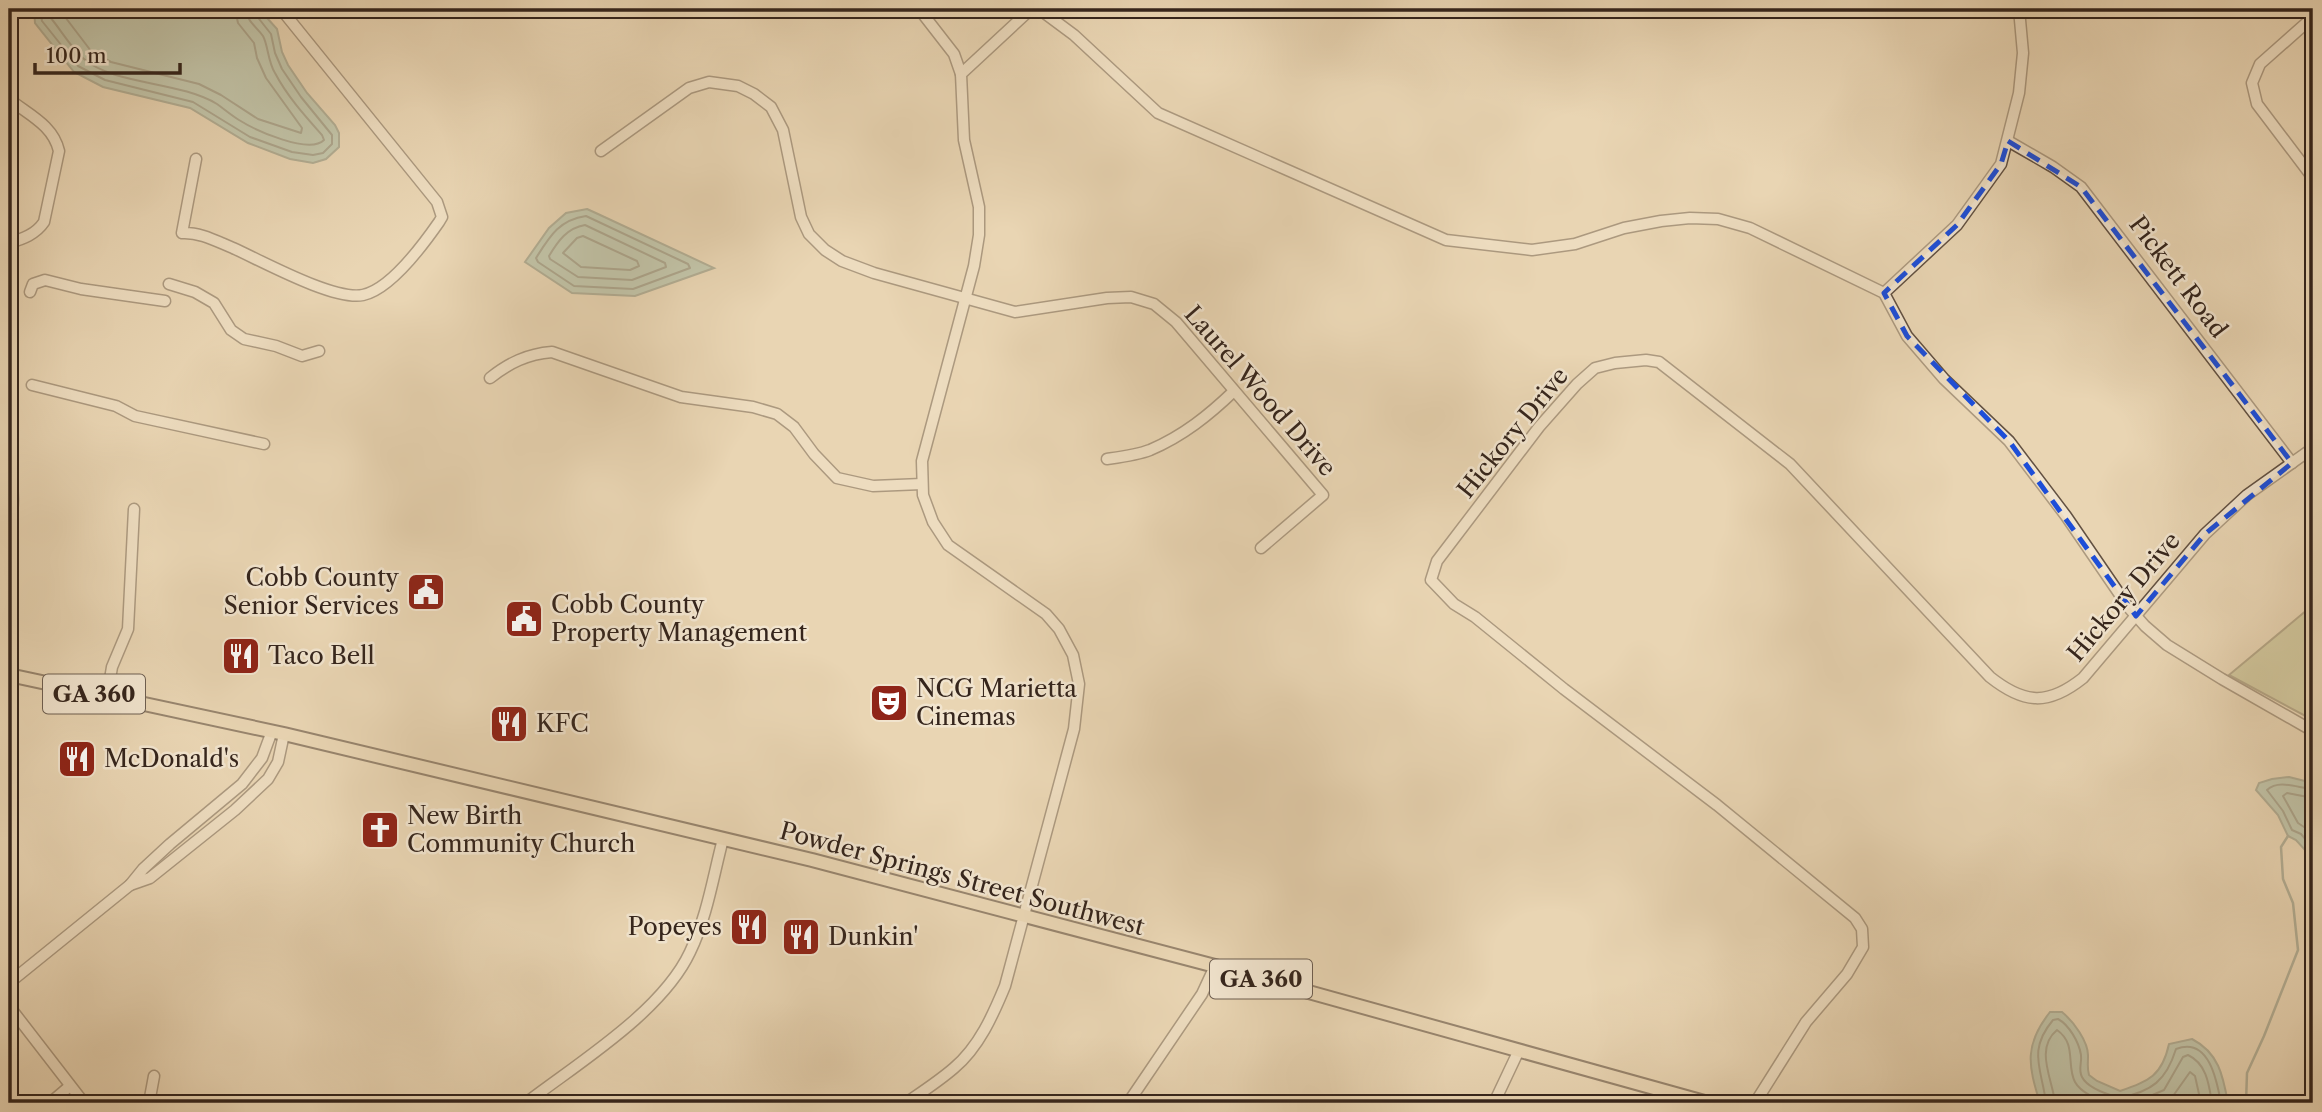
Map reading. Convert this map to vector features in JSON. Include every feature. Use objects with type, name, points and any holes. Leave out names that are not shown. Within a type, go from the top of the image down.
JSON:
[{"type":"main road","name":"GA 360","points":[[9,675],[107,697]]},
{"type":"main road","name":"Powder Springs Street Southwest","points":[[107,697],[278,733],[825,863],[1708,1103]]},
{"type":"street","points":[[196,159],[182,233],[193,232],[331,291],[361,296],[371,292],[396,274],[442,217],[437,202],[281,9]]},
{"type":"street","points":[[906,1103],[955,1068],[976,1043],[1005,986],[1074,729],[1079,684],[1073,655],[1059,629],[1046,614],[948,545],[933,522],[923,495],[922,461],[974,266],[979,235],[979,207],[964,140],[961,74],[954,54],[919,9]]},
{"type":"street","points":[[961,74],[1031,9]]},
{"type":"street","points":[[1039,9],[1074,35],[1158,113],[1446,240],[1532,250],[1575,244],[1624,228],[1661,220],[1718,219],[1750,228],[1884,293],[1907,336],[1944,379],[2009,442],[2066,516],[2136,616],[2167,645],[2245,694],[2313,731]]},
{"type":"street","points":[[1884,293],[1957,225],[2001,164],[2019,93],[2023,53],[2019,9]]},
{"type":"street","points":[[2313,17],[2260,64],[2252,83],[2257,104],[2313,178]]},
{"type":"street","name":"Laurel Wood Drive","points":[[601,151],[689,88],[709,82],[738,86],[771,107],[783,130],[801,217],[809,234],[825,250],[842,261],[874,273],[1015,312],[1107,298],[1131,298],[1154,304],[1176,322],[1323,495],[1261,548]]},
{"type":"street","points":[[9,99],[49,128],[59,151],[44,222],[24,239],[9,243]]},
{"type":"street","name":"Pickett Road","points":[[2008,141],[2081,187],[2292,463]]},
{"type":"street","points":[[30,292],[33,284],[45,280],[81,289],[165,300]]},
{"type":"street","points":[[169,284],[195,292],[214,303],[231,330],[244,339],[276,346],[302,356],[319,351]]},
{"type":"street","points":[[490,378],[502,368],[530,354],[552,352],[681,397],[753,407],[778,414],[794,427],[814,454],[837,478],[873,486],[922,484]]},
{"type":"street","name":"Hickory Drive","points":[[1755,1103],[1806,1022],[1847,974],[1863,947],[1862,929],[1855,918],[1717,805],[1564,689],[1475,617],[1454,604],[1431,580],[1437,561],[1524,447],[1577,384],[1595,369],[1615,363],[1646,360],[1659,362],[1790,464],[1990,677],[2028,699],[2057,695],[2083,678],[2205,534],[2247,495],[2313,448]]},
{"type":"street","points":[[32,385],[116,406],[135,416],[264,444]]},
{"type":"street","points":[[1107,460],[1148,451],[1178,435],[1202,421],[1234,391]]},
{"type":"street","points":[[9,477],[12,505],[9,545]]},
{"type":"street","points":[[107,697],[112,667],[128,629],[134,509]]},
{"type":"street","points":[[9,983],[130,885],[170,844],[242,784],[278,733]]},
{"type":"street","points":[[130,885],[150,878],[255,793],[274,771],[281,755],[278,733]]},
{"type":"street","points":[[526,1103],[626,1027],[665,991],[690,953],[704,916],[723,839]]},
{"type":"street","points":[[1128,1103],[1202,994],[1215,967]]},
{"type":"street","points":[[9,1006],[84,1103]]},
{"type":"street","points":[[1494,1103],[1519,1050]]},
{"type":"street","points":[[149,1103],[154,1076]]},
{"type":"street","points":[[50,1103],[70,1086]]},
{"type":"highlighted area","points":[[2008,141],[2081,187],[2292,463],[2205,534],[2136,616],[2009,441],[1907,336],[1884,293],[1957,225],[2001,164]]},
{"type":"green space","points":[[2313,605],[2313,720],[2229,675]]},
{"type":"water","points":[[34,9],[259,9],[277,29],[288,65],[307,93],[335,125],[339,133],[339,147],[326,159],[313,163],[290,159],[248,143],[190,108],[103,87],[74,72],[35,23]]},
{"type":"water","points":[[587,209],[714,268],[635,296],[572,293],[525,262],[549,228],[566,213]]},
{"type":"water","points":[[2289,777],[2313,783],[2313,846],[2305,850],[2288,836],[2278,815],[2256,790],[2259,783]]},
{"type":"water","points":[[2050,1012],[2062,1012],[2080,1032],[2088,1051],[2089,1075],[2120,1091],[2153,1076],[2166,1055],[2169,1044],[2192,1039],[2214,1058],[2222,1075],[2228,1103],[2040,1103],[2031,1066],[2032,1045]]},
{"type":"waterway","points":[[2246,1103],[2247,1073],[2298,950],[2293,903],[2283,879],[2281,847],[2288,836]]},
{"type":"place","name":"Cobb County Senior Services","points":[[426,592]]},
{"type":"place","name":"Cobb County Property Management","points":[[524,619]]},
{"type":"place","name":"Taco Bell","points":[[241,656]]},
{"type":"place","name":"NCG Marietta Cinemas","points":[[889,703]]},
{"type":"place","name":"KFC","points":[[509,724]]},
{"type":"place","name":"McDonald's","points":[[77,759]]},
{"type":"place","name":"New Birth Community Church","points":[[380,830]]},
{"type":"place","name":"Popeyes","points":[[749,927]]},
{"type":"place","name":"Dunkin'","points":[[801,937]]}]
